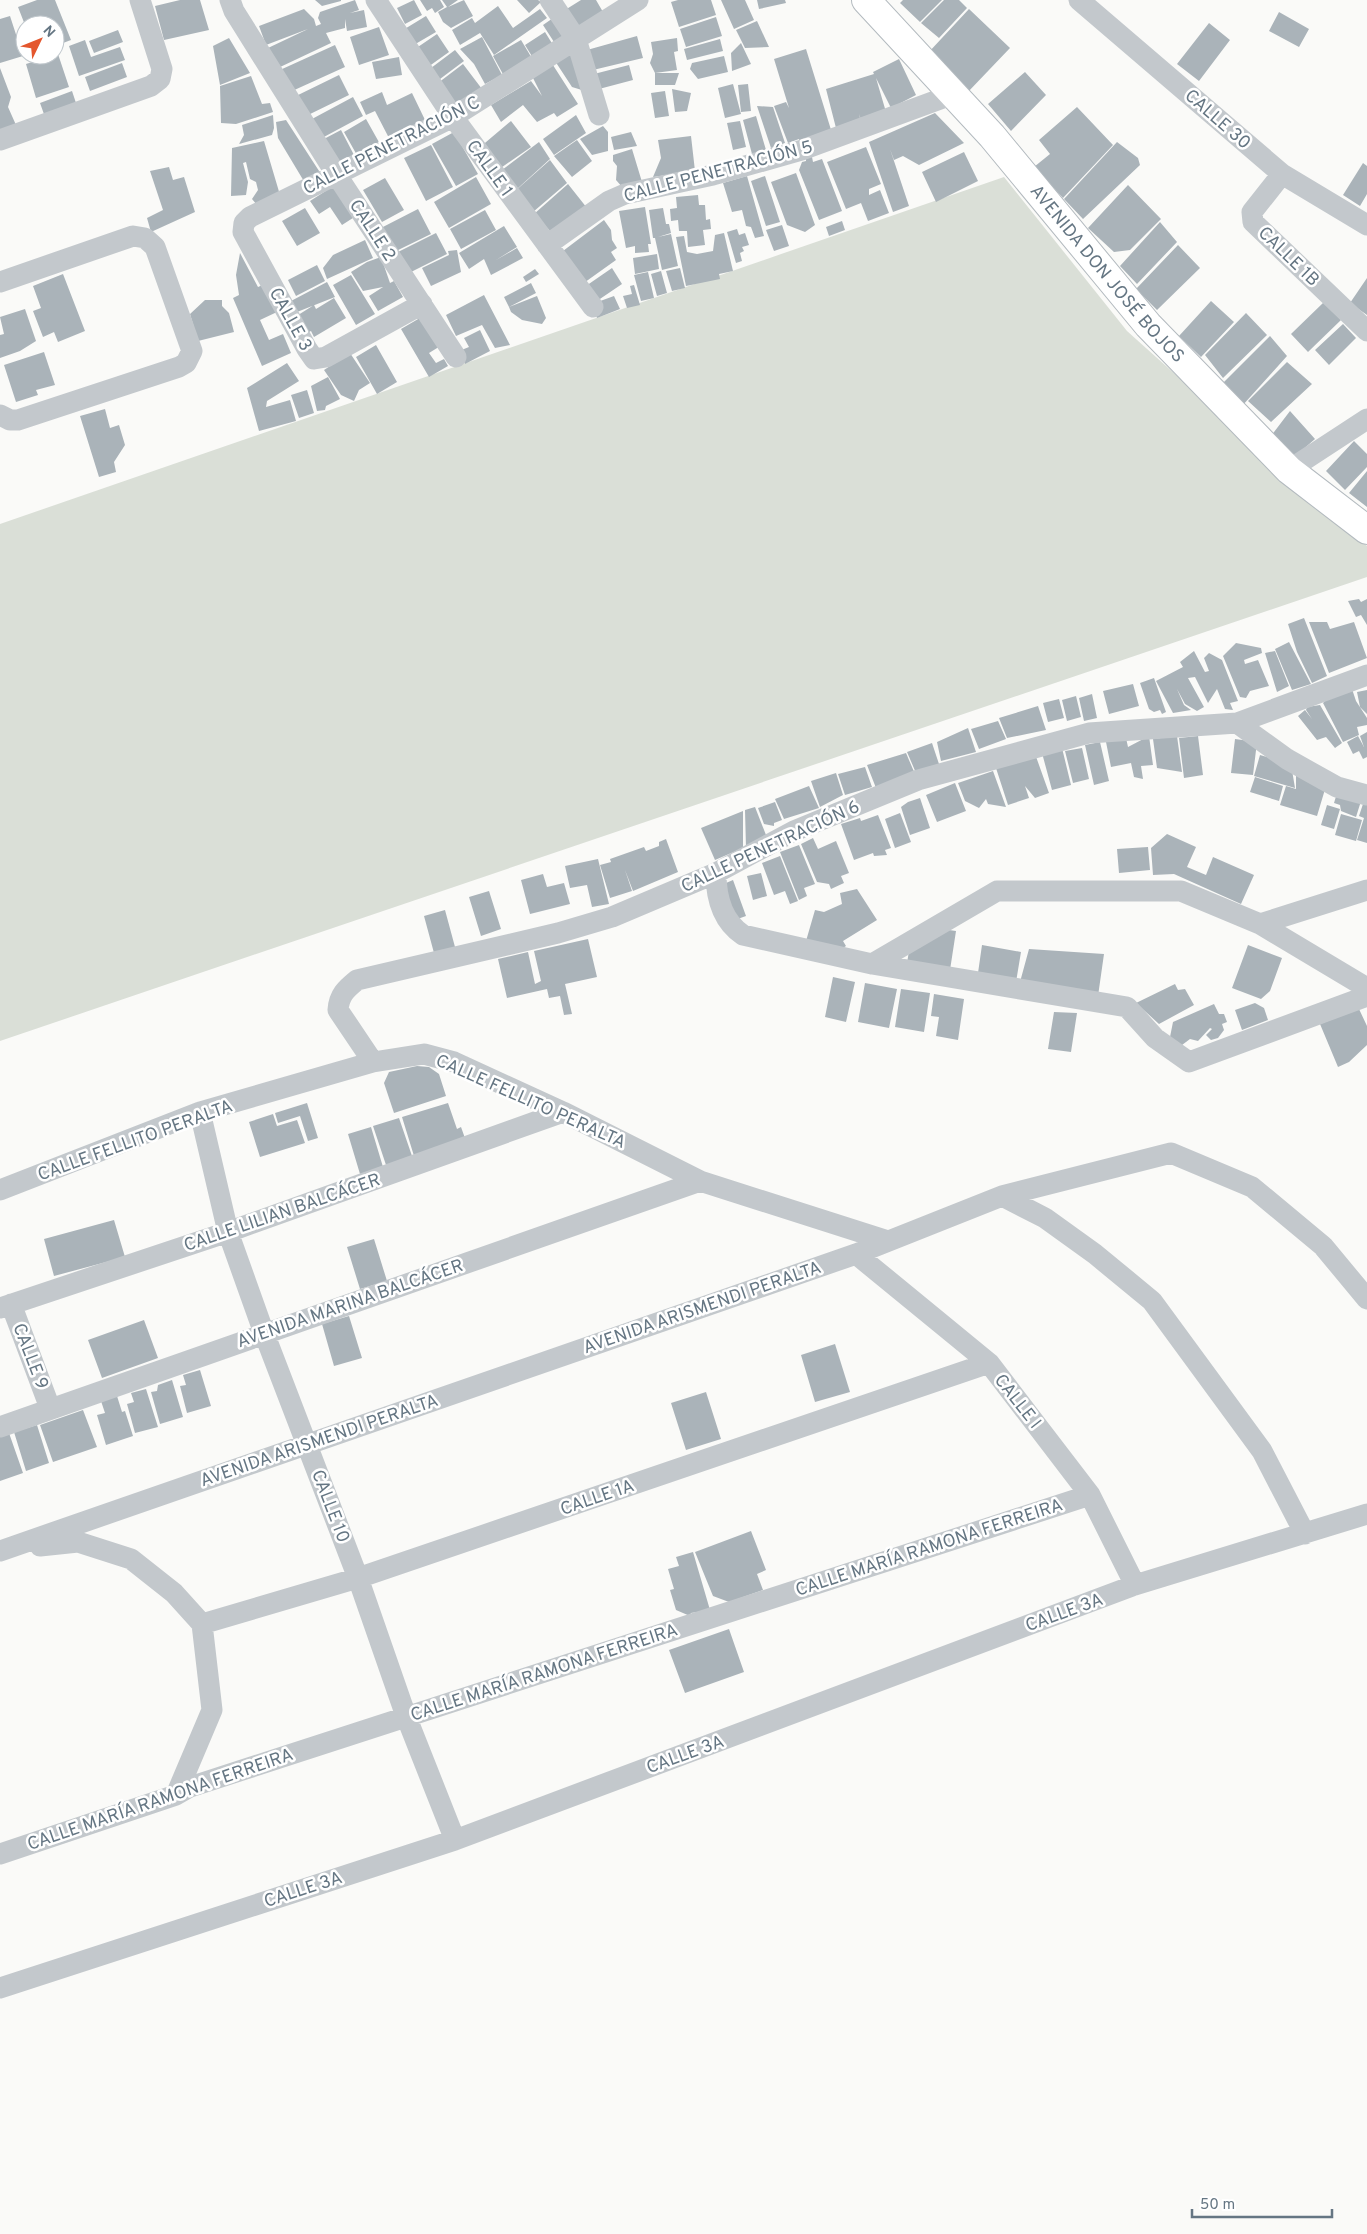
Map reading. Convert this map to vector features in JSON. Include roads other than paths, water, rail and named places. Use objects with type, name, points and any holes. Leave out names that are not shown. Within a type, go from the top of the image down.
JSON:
[{"type":"street","points":[[0,140],[151,86],[160,79],[162,69],[140,0]]},
{"type":"street","name":"CALLE 2","points":[[230,0],[234,11],[336,174],[456,357]]},
{"type":"street","name":"CALLE 1","points":[[376,0],[453,117],[593,307]]},
{"type":"street","points":[[550,0],[576,39],[598,115]]},
{"type":"street","name":"CALLE PENETRACIÓN C","points":[[244,223],[250,217],[453,117],[638,0]]},
{"type":"street","name":"AVENIDA DON JOSÉ BOJOS","points":[[866,0],[992,136],[1148,325],[1289,470],[1367,530]]},
{"type":"street","name":"CALLE 30","points":[[1079,0],[1282,174],[1367,225]]},
{"type":"street","name":"CALLE PENETRACIÓN 5","points":[[547,245],[609,200],[625,194],[714,175],[802,150],[954,94]]},
{"type":"street","name":"CALLE 1B","points":[[1282,174],[1252,212],[1254,222],[1367,331]]},
{"type":"street","name":"CALLE 3","points":[[244,223],[244,232],[314,359],[326,357],[422,304]]},
{"type":"street","points":[[0,282],[133,236],[145,238],[155,247],[192,351],[186,363],[178,367],[18,420],[10,420],[0,415]]},
{"type":"street","points":[[1289,470],[1367,419]]},
{"type":"street","name":"CALLE PENETRACIÓN 6","points":[[373,1062],[338,1010],[339,999],[346,989],[357,980],[558,933],[612,918],[716,873],[794,831],[918,780],[1088,733],[1237,723],[1367,675]]},
{"type":"street","points":[[1237,723],[1295,764],[1337,787],[1367,795]]},
{"type":"street","points":[[716,873],[716,894],[722,909],[732,927],[743,935],[872,964],[1127,1007],[1155,1038],[1189,1062],[1367,996]]},
{"type":"street","points":[[872,964],[997,891],[1181,890],[1260,924],[1367,988]]},
{"type":"street","points":[[1260,924],[1367,890]]},
{"type":"street","name":"CALLE FELLITO PERALTA","points":[[0,1190],[200,1112],[373,1062],[424,1054],[439,1057],[563,1112],[700,1181],[888,1241]]},
{"type":"street","name":"CALLE 10","points":[[200,1112],[228,1232],[264,1333],[358,1578],[406,1716],[455,1840]]},
{"type":"street","name":"CALLE LILIAN BALCÁCER","points":[[6,1306],[228,1232],[563,1112]]},
{"type":"street","name":"AVENIDA ARISMENDI PERALTA","points":[[1,1548],[856,1254],[1002,1196],[1170,1153],[1252,1187],[1323,1246],[1367,1299]]},
{"type":"street","name":"AVENIDA MARINA BALCÁCER","points":[[0,1427],[700,1181]]},
{"type":"street","points":[[1002,1196],[1045,1218],[1095,1254],[1152,1301],[1262,1451],[1305,1534]]},
{"type":"street","name":"CALLE I","points":[[856,1254],[989,1363],[1090,1495],[1135,1585]]},
{"type":"street","name":"CALLE 9","points":[[6,1306],[50,1408]]},
{"type":"street","name":"CALLE 1A","points":[[202,1624],[358,1578],[989,1363]]},
{"type":"street","name":"CALLE MARÍA RAMONA FERREIRA","points":[[9,1851],[176,1795],[190,1787],[1090,1495]]},
{"type":"street","name":"CALLE 3A","points":[[0,1988],[455,1840],[1135,1585],[1367,1514]]},
{"type":"street","points":[[1,1548],[78,1542],[131,1559],[174,1594],[202,1624],[212,1710],[176,1795]]},
{"type":"street","points":[[0,1836],[9,1851]]}]
